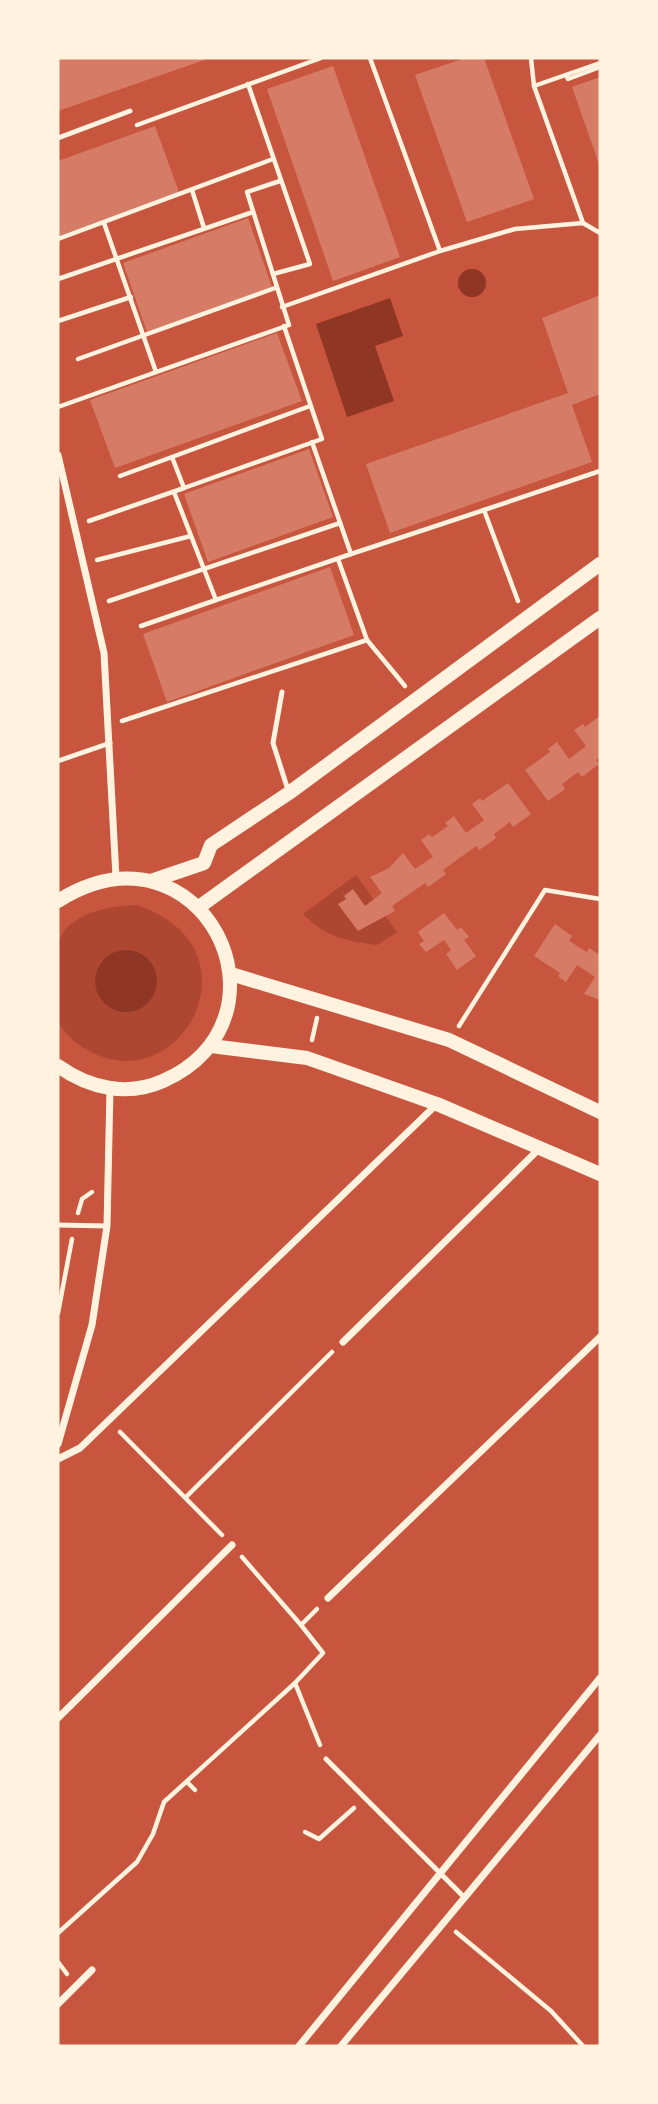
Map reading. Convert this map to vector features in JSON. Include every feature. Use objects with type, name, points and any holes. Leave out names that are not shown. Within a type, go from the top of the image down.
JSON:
[{"type":"main road","points":[[151,881],[204,863],[211,845],[289,793],[600,564]]},
{"type":"main road","points":[[199,907],[600,618]]},
{"type":"main road","points":[[58,901],[82,886],[116,877],[151,881],[177,891],[199,907],[221,938],[231,974],[227,1012],[211,1046],[183,1072],[149,1088],[110,1089],[78,1080],[58,1066]]},
{"type":"main road","points":[[231,974],[449,1040],[600,1112]]},
{"type":"main road","points":[[211,1046],[307,1058],[437,1104],[600,1174]]},
{"type":"street","points":[[58,455],[61,480],[75,526],[104,653],[116,877]]},
{"type":"street","points":[[58,1442],[92,1325],[107,1226],[110,1089]]},
{"type":"street","points":[[58,1459],[80,1448],[437,1104]]},
{"type":"street","points":[[343,1342],[540,1148]]},
{"type":"street","points":[[328,1598],[600,1337]]},
{"type":"street","points":[[58,1717],[232,1545]]},
{"type":"street","points":[[299,2046],[442,1875],[600,1678]]},
{"type":"street","points":[[341,2046],[600,1735]]},
{"type":"street","points":[[58,2004],[92,1970]]},
{"type":"lane","points":[[58,138],[130,111]]},
{"type":"lane","points":[[282,692],[273,743],[289,793]]},
{"type":"lane","points":[[58,761],[110,743]]},
{"type":"lane","points":[[58,1224],[107,1226]]},
{"type":"lane","points":[[326,1759],[464,1898]]},
{"type":"path","points":[[134,127],[321,58]]},
{"type":"path","points":[[370,58],[440,251]]},
{"type":"path","points":[[531,58],[534,86],[583,223]]},
{"type":"path","points":[[534,86],[600,65]]},
{"type":"path","points":[[248,84],[310,264],[273,274]]},
{"type":"path","points":[[58,239],[273,159]]},
{"type":"path","points":[[58,407],[289,325],[275,288],[247,192],[280,181]]},
{"type":"path","points":[[192,190],[204,228]]},
{"type":"path","points":[[58,279],[253,212]]},
{"type":"path","points":[[104,223],[156,372]]},
{"type":"path","points":[[282,307],[440,251],[515,229],[583,223],[600,233]]},
{"type":"path","points":[[78,359],[275,288]]},
{"type":"path","points":[[58,321],[131,297]]},
{"type":"path","points":[[75,526],[322,439],[284,326]]},
{"type":"path","points":[[120,476],[310,405]]},
{"type":"path","points":[[312,442],[351,554]]},
{"type":"path","points":[[172,457],[184,488]]},
{"type":"path","points":[[141,625],[600,471]]},
{"type":"path","points":[[174,492],[215,600]]},
{"type":"path","points":[[484,510],[525,619]]},
{"type":"path","points":[[93,607],[340,523]]},
{"type":"path","points":[[83,564],[191,536]]},
{"type":"path","points":[[338,559],[367,640],[416,700]]},
{"type":"path","points":[[109,726],[367,640]]},
{"type":"path","points":[[449,1040],[545,890],[600,899]]},
{"type":"path","points":[[307,1058],[322,1002]]},
{"type":"path","points":[[186,1497],[343,1342]]},
{"type":"path","points":[[58,1934],[137,1861],[153,1834],[164,1802],[295,1683],[323,1653],[232,1545],[108,1420]]},
{"type":"path","points":[[301,1625],[328,1598]]},
{"type":"path","points":[[295,1683],[326,1759]]},
{"type":"path","points":[[187,1782],[195,1790]]},
{"type":"path","points":[[304,1832],[318,1839],[365,1798]]},
{"type":"path","points":[[444,1922],[551,2011],[583,2046]]},
{"type":"shaded area","points":[[472,269],[482,273],[486,283],[482,293],[472,297],[462,293],[458,283],[462,273]]},
{"type":"shaded area","points":[[390,298],[403,336],[375,346],[394,401],[347,417],[316,324]]},
{"type":"shaded area","points":[[356,875],[397,932],[377,945],[337,937],[311,922],[303,914]]},
{"type":"shaded area","points":[[136,905],[174,925],[195,951],[202,981],[196,1010],[180,1036],[156,1054],[126,1061],[93,1053],[64,1031],[58,1021],[56,972],[58,944],[70,925],[90,913]],"holes":[[[118,951],[157,986],[150,1000],[139,1008],[125,1011],[110,1008],[100,962]]]},
{"type":"shaded area","points":[[120,950],[132,950],[148,959],[155,969],[155,993],[148,1003],[132,1012],[120,1012],[109,1007],[100,998],[95,987],[95,975],[100,964],[109,955]]},
{"type":"building","points":[[58,58],[210,58],[58,111]]},
{"type":"building","points":[[465,58],[484,58],[534,199],[467,222],[415,75]]},
{"type":"building","points":[[333,66],[400,257],[333,281],[267,89]]},
{"type":"building","points":[[600,77],[600,167],[572,87]]},
{"type":"building","points":[[155,126],[180,195],[58,239],[58,161]]},
{"type":"building","points":[[248,218],[272,287],[147,332],[123,263]]},
{"type":"building","points":[[600,295],[600,394],[572,405],[592,462],[390,533],[366,464],[568,393],[542,318]]},
{"type":"building","points":[[277,333],[302,401],[115,468],[90,400]]},
{"type":"building","points":[[309,449],[333,517],[208,562],[184,494]]},
{"type":"building","points":[[330,567],[354,635],[167,702],[143,634]]},
{"type":"building","points":[[600,716],[600,757],[596,760],[599,764],[582,777],[578,772],[562,784],[565,789],[548,801],[525,770],[550,752],[548,749],[557,742],[569,759],[586,746],[574,730],[583,724],[585,727]]},
{"type":"building","points":[[508,783],[531,814],[513,827],[510,822],[494,834],[496,838],[488,844],[479,850],[476,846],[443,870],[446,874],[428,887],[425,883],[392,906],[395,911],[358,931],[338,904],[346,899],[344,896],[353,889],[365,906],[382,893],[370,877],[389,868],[403,853],[415,869],[433,857],[421,840],[429,834],[432,837],[448,826],[445,823],[454,816],[466,833],[484,820],[472,804],[480,798],[482,801]]},
{"type":"building","points":[[444,913],[457,930],[461,927],[469,937],[464,940],[476,956],[457,970],[446,954],[451,950],[444,940],[426,952],[419,944],[424,941],[418,932]]},
{"type":"building","points":[[555,924],[572,936],[569,941],[587,952],[589,948],[600,955],[600,1000],[584,994],[595,977],[577,965],[566,982],[558,976],[560,973],[534,956]]}]
